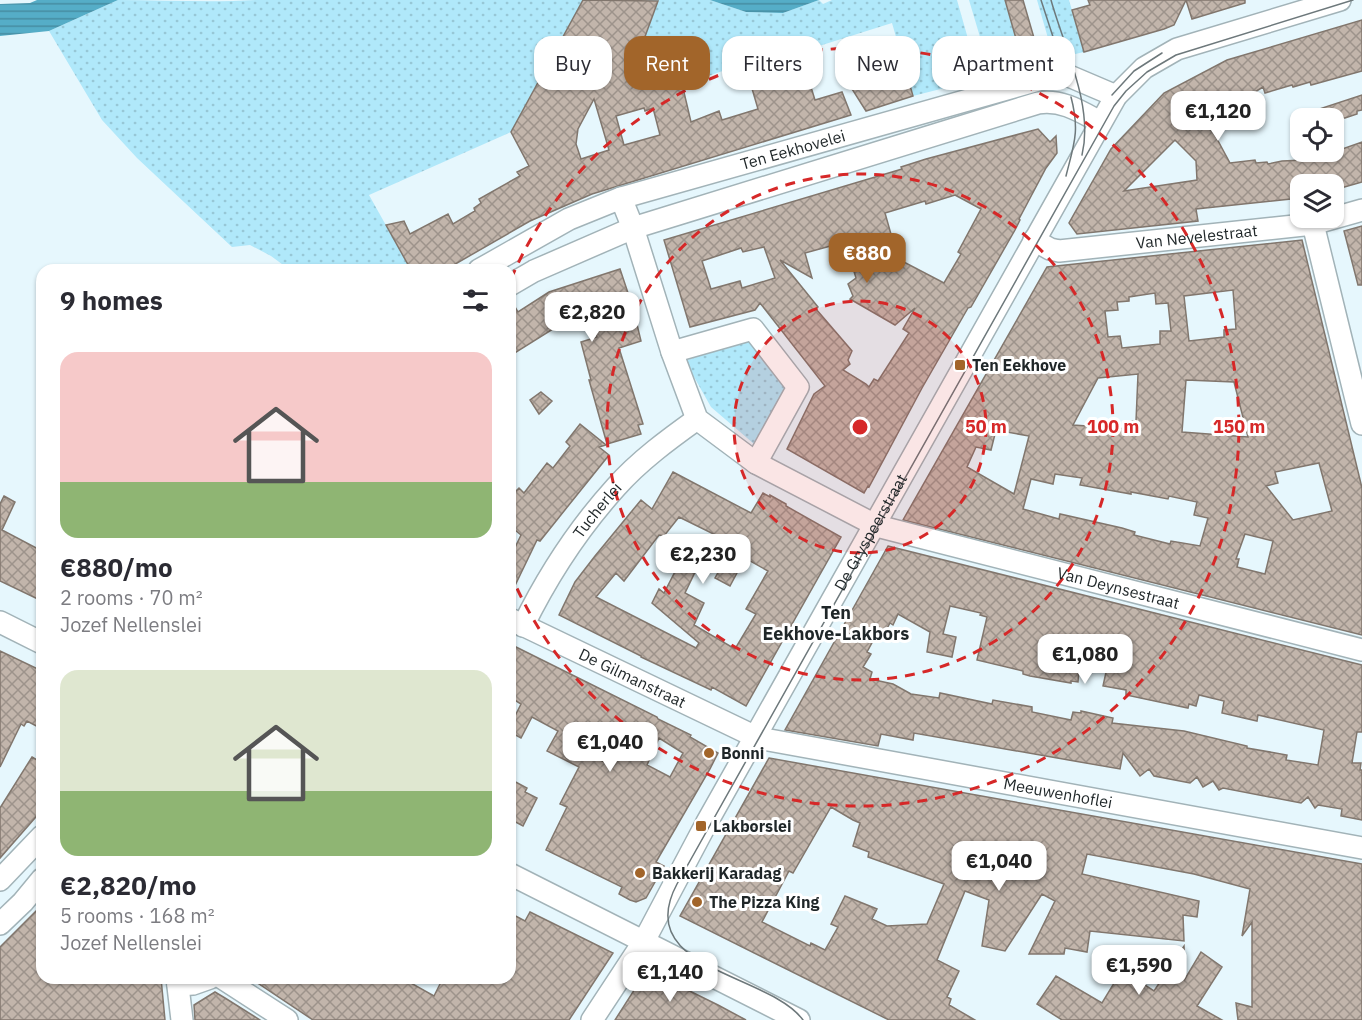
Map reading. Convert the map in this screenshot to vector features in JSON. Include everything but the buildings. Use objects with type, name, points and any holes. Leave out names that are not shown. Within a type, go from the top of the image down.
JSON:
[{"type":"street","points":[[1100,122],[1116,96],[1144,68],[1177,50],[1340,0]]},
{"type":"street","points":[[1075,79],[1116,96]]},
{"type":"street","name":"Ten Eekhovelei","points":[[489,264],[569,219],[621,198],[1003,90]]},
{"type":"street","points":[[1073,90],[1078,111]]},
{"type":"street","points":[[964,101],[972,123]]},
{"type":"street","name":"Ten Eekhovelei","points":[[516,282],[534,271],[633,228],[1050,101],[1062,103],[1100,122]]},
{"type":"street","name":"De Gryspeerstraat","points":[[592,1020],[644,941],[755,737],[1100,122]]},
{"type":"street","points":[[621,198],[633,228],[672,352],[697,418]]},
{"type":"street","name":"Van Nevelestraat","points":[[1344,215],[1362,210]]},
{"type":"street","name":"Van Nevelestraat","points":[[1034,240],[1059,251],[1290,226]]},
{"type":"street","points":[[1314,228],[1362,424]]},
{"type":"street","points":[[672,352],[753,329],[798,387],[756,463]]},
{"type":"street","name":"Van Deynsestraat","points":[[697,418],[756,463],[874,525],[1362,650]]},
{"type":"street","name":"Tucherlei","points":[[517,622],[541,590],[573,538],[616,486],[697,418]]},
{"type":"street","points":[[0,622],[36,640]]},
{"type":"street","name":"De Gilmanstraat","points":[[517,622],[755,737]]},
{"type":"street","name":"Meeuwenhoflei","points":[[755,737],[1362,848]]},
{"type":"street","points":[[0,880],[36,842]]},
{"type":"street","points":[[516,877],[799,1020]]},
{"type":"street","points":[[0,924],[36,886]]},
{"type":"street","points":[[178,984],[182,1020]]},
{"type":"street","points":[[231,984],[287,1020]]},
{"type":"shaded area","points":[[37,0],[118,0],[49,31],[0,36],[0,4],[30,3]]},
{"type":"shaded area","points":[[118,0],[583,0],[563,36],[534,36],[534,90],[511,132],[369,195],[408,264],[282,264],[250,245],[232,247],[137,158],[102,120],[49,31]]},
{"type":"shaded area","points":[[644,0],[710,0],[746,12],[783,13],[819,0],[823,4],[832,0],[957,0],[967,36],[932,36],[932,90],[937,90],[913,96],[911,90],[920,90],[920,36],[896,36],[892,23],[851,36],[835,36],[835,41],[823,45],[823,36],[722,36],[722,71],[710,75],[710,36],[645,36],[658,2]]},
{"type":"shaded area","points":[[710,0],[819,0],[783,13],[746,12]]},
{"type":"shaded area","points":[[969,0],[1005,0],[1015,36],[980,36]]},
{"type":"shaded area","points":[[1037,0],[1069,0],[1084,52],[1075,54],[1075,36],[1047,36]]},
{"type":"shaded area","points":[[750,337],[788,389],[754,444],[711,407],[685,361]]},
{"type":"tram line","points":[[1041,0],[1053,36]]},
{"type":"tram line","points":[[1051,0],[1081,97],[1085,136],[1082,155]]},
{"type":"tram line","points":[[803,1020],[786,1004],[710,967],[688,952],[672,935],[668,913],[677,884],[1114,106],[1126,91],[1147,72],[1176,55],[1353,0]]},
{"type":"tram line","points":[[1112,95],[1134,71],[1162,53]]},
{"type":"tram line","points":[[1066,176],[1075,128],[1071,97]]},
{"type":"place","name":"Ten Eekhove","points":[[960,365]]},
{"type":"place","name":"Bonni","points":[[709,753]]},
{"type":"place","name":"Lakborslei","points":[[701,826]]},
{"type":"place","name":"Bakkerij Karadag","points":[[640,873]]},
{"type":"place","name":"The Pizza King","points":[[697,902]]},
{"type":"district","name":"Ten Eekhove-Lakbors","points":[[836,623]]}]
